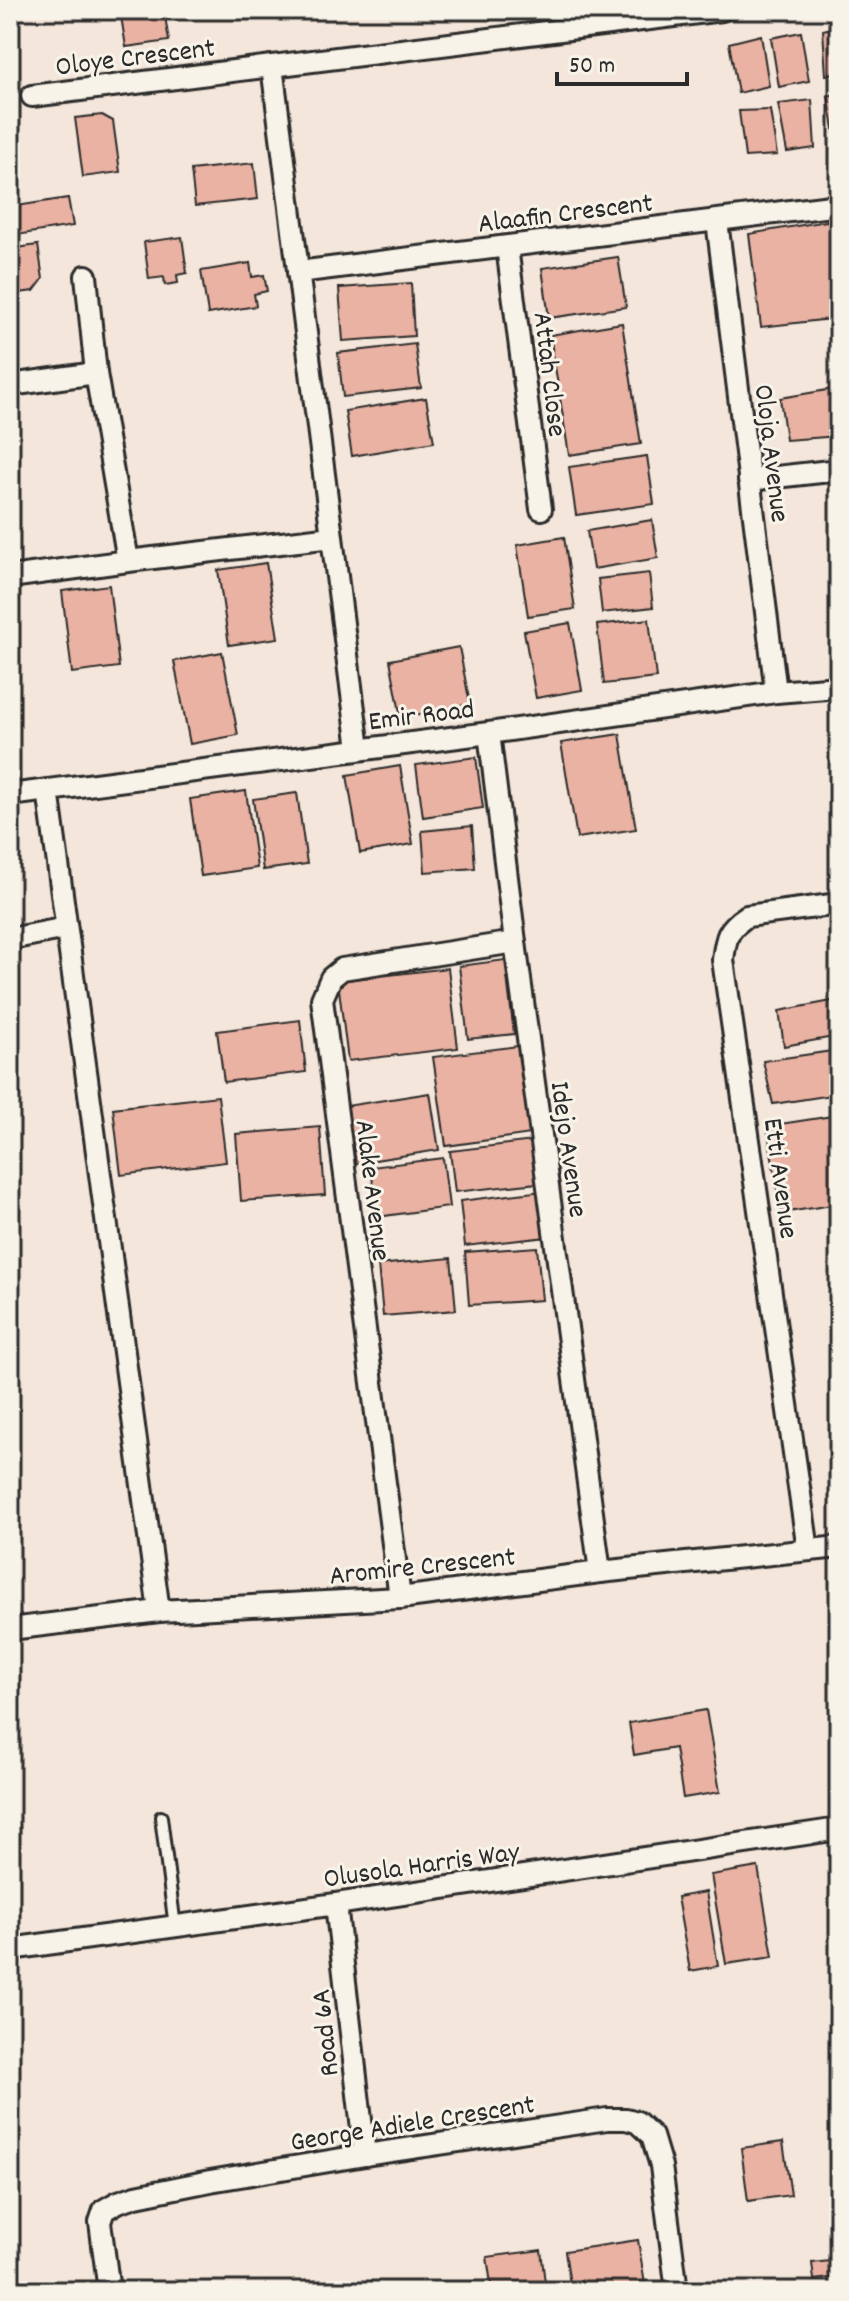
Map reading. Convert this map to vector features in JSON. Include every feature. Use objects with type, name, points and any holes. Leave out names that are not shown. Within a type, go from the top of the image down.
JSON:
[{"type":"street","name":"Oloye Crescent","points":[[32,96],[722,10]]},
{"type":"street","points":[[272,66],[359,749]]},
{"type":"street","name":"Alaafin Crescent","points":[[298,272],[839,205]]},
{"type":"street","name":"Oloja Avenue","points":[[717,221],[776,692]]},
{"type":"street","name":"Attah Close","points":[[507,247],[541,509]]},
{"type":"street","points":[[86,276],[96,373],[128,561]]},
{"type":"street","points":[[10,385],[96,373]]},
{"type":"street","points":[[749,480],[839,470]]},
{"type":"street","points":[[10,577],[332,537]]},
{"type":"street","name":"Emir Road","points":[[10,795],[776,692],[839,687]]},
{"type":"street","name":"Idejo Avenue","points":[[489,733],[600,1572]]},
{"type":"street","points":[[48,790],[159,1611]]},
{"type":"street","name":"Etti Avenue","points":[[808,1550],[723,960],[726,937],[736,923],[747,916],[839,904]]},
{"type":"street","points":[[10,939],[66,928]]},
{"type":"street","name":"Alake Avenue","points":[[400,1598],[322,999],[331,978],[342,969],[515,942]]},
{"type":"street","name":"Aromire Crescent","points":[[10,1629],[159,1611],[400,1598],[600,1572],[839,1547]]},
{"type":"street","name":"Olusola Harris Way","points":[[10,1949],[839,1829]]},
{"type":"street","name":"Road 6A","points":[[336,1904],[365,2155]]},
{"type":"street","name":"George Adiele Crescent","points":[[109,2291],[100,2222],[104,2210],[118,2202],[210,2181],[607,2119],[637,2122],[652,2136],[661,2166],[677,2291]]},
{"type":"lane","points":[[161,1817],[175,1927]]},
{"type":"building","points":[[120,10],[164,10],[169,41],[126,47]]},
{"type":"building","points":[[839,26],[839,72],[826,75],[823,30]]},
{"type":"building","points":[[801,32],[809,81],[779,87],[771,38]]},
{"type":"building","points":[[761,35],[769,86],[738,93],[729,43]]},
{"type":"building","points":[[839,93],[839,145],[837,145],[828,96]]},
{"type":"building","points":[[812,100],[815,148],[787,152],[778,104]]},
{"type":"building","points":[[770,110],[777,155],[745,157],[739,111]]},
{"type":"building","points":[[102,115],[113,121],[120,172],[83,177],[75,118]]},
{"type":"building","points":[[254,163],[258,199],[195,206],[191,170]]},
{"type":"building","points":[[68,198],[73,226],[10,236],[10,207]]},
{"type":"building","points":[[839,219],[839,318],[761,327],[749,234]]},
{"type":"building","points":[[182,237],[187,273],[177,275],[178,283],[165,285],[164,277],[149,279],[144,242]]},
{"type":"building","points":[[38,245],[43,279],[34,291],[10,294],[10,249]]},
{"type":"building","points":[[618,257],[626,307],[549,318],[542,268]]},
{"type":"building","points":[[250,263],[252,277],[264,275],[267,291],[254,294],[256,306],[208,314],[201,271]]},
{"type":"building","points":[[411,283],[414,336],[343,341],[339,288]]},
{"type":"building","points":[[622,323],[641,444],[569,455],[550,335]]},
{"type":"building","points":[[415,344],[421,388],[343,397],[338,353]]},
{"type":"building","points":[[839,388],[839,436],[786,440],[780,398]]},
{"type":"building","points":[[426,398],[434,442],[352,456],[345,411]]},
{"type":"building","points":[[647,456],[654,504],[576,515],[569,467]]},
{"type":"building","points":[[652,520],[658,558],[593,569],[587,531]]},
{"type":"building","points":[[564,537],[575,609],[528,616],[517,545]]},
{"type":"building","points":[[266,563],[278,638],[229,645],[218,570]]},
{"type":"building","points":[[649,573],[653,607],[602,613],[598,579]]},
{"type":"building","points":[[109,585],[119,667],[72,673],[62,591]]},
{"type":"building","points":[[649,619],[656,678],[604,684],[597,625]]},
{"type":"building","points":[[570,623],[582,690],[536,698],[524,631]]},
{"type":"building","points":[[459,647],[470,704],[401,718],[390,660]]},
{"type":"building","points":[[222,652],[238,735],[190,744],[174,661]]},
{"type":"building","points":[[620,734],[636,829],[577,838],[561,743]]},
{"type":"building","points":[[476,757],[483,808],[423,817],[416,765]]},
{"type":"building","points":[[400,766],[413,844],[360,853],[347,775]]},
{"type":"building","points":[[246,791],[257,868],[201,876],[190,799]]},
{"type":"building","points":[[297,793],[307,864],[263,870],[253,799]]},
{"type":"building","points":[[472,826],[475,868],[425,872],[422,831]]},
{"type":"building","points":[[505,960],[514,1034],[468,1039],[459,966]]},
{"type":"building","points":[[448,968],[458,1048],[348,1061],[338,981]]},
{"type":"building","points":[[837,1000],[839,1036],[784,1046],[779,1011]]},
{"type":"building","points":[[300,1020],[306,1072],[224,1082],[217,1031]]},
{"type":"building","points":[[518,1046],[531,1134],[446,1146],[433,1057]]},
{"type":"building","points":[[839,1050],[839,1094],[773,1104],[763,1061]]},
{"type":"building","points":[[430,1093],[439,1150],[356,1163],[346,1106]]},
{"type":"building","points":[[218,1096],[226,1162],[121,1175],[113,1108]]},
{"type":"building","points":[[839,1115],[839,1204],[781,1213],[767,1126]]},
{"type":"building","points":[[320,1127],[325,1195],[241,1201],[236,1134]]},
{"type":"building","points":[[533,1141],[537,1183],[455,1192],[450,1151]]},
{"type":"building","points":[[443,1158],[449,1207],[377,1217],[371,1167]]},
{"type":"building","points":[[542,1191],[547,1237],[465,1246],[460,1201]]},
{"type":"building","points":[[537,1247],[542,1300],[469,1305],[465,1252]]},
{"type":"building","points":[[451,1258],[456,1310],[383,1316],[378,1265]]},
{"type":"building","points":[[706,1710],[720,1792],[683,1798],[675,1748],[634,1755],[629,1723]]},
{"type":"building","points":[[758,1867],[773,1957],[726,1964],[711,1875]]},
{"type":"building","points":[[706,1892],[718,1966],[690,1971],[677,1897]]},
{"type":"building","points":[[783,2142],[791,2195],[748,2201],[741,2148]]},
{"type":"building","points":[[638,2240],[646,2291],[571,2291],[565,2251]]},
{"type":"building","points":[[541,2250],[546,2291],[492,2291],[487,2257]]},
{"type":"building","points":[[839,2260],[839,2277],[814,2280],[812,2263]]}]
